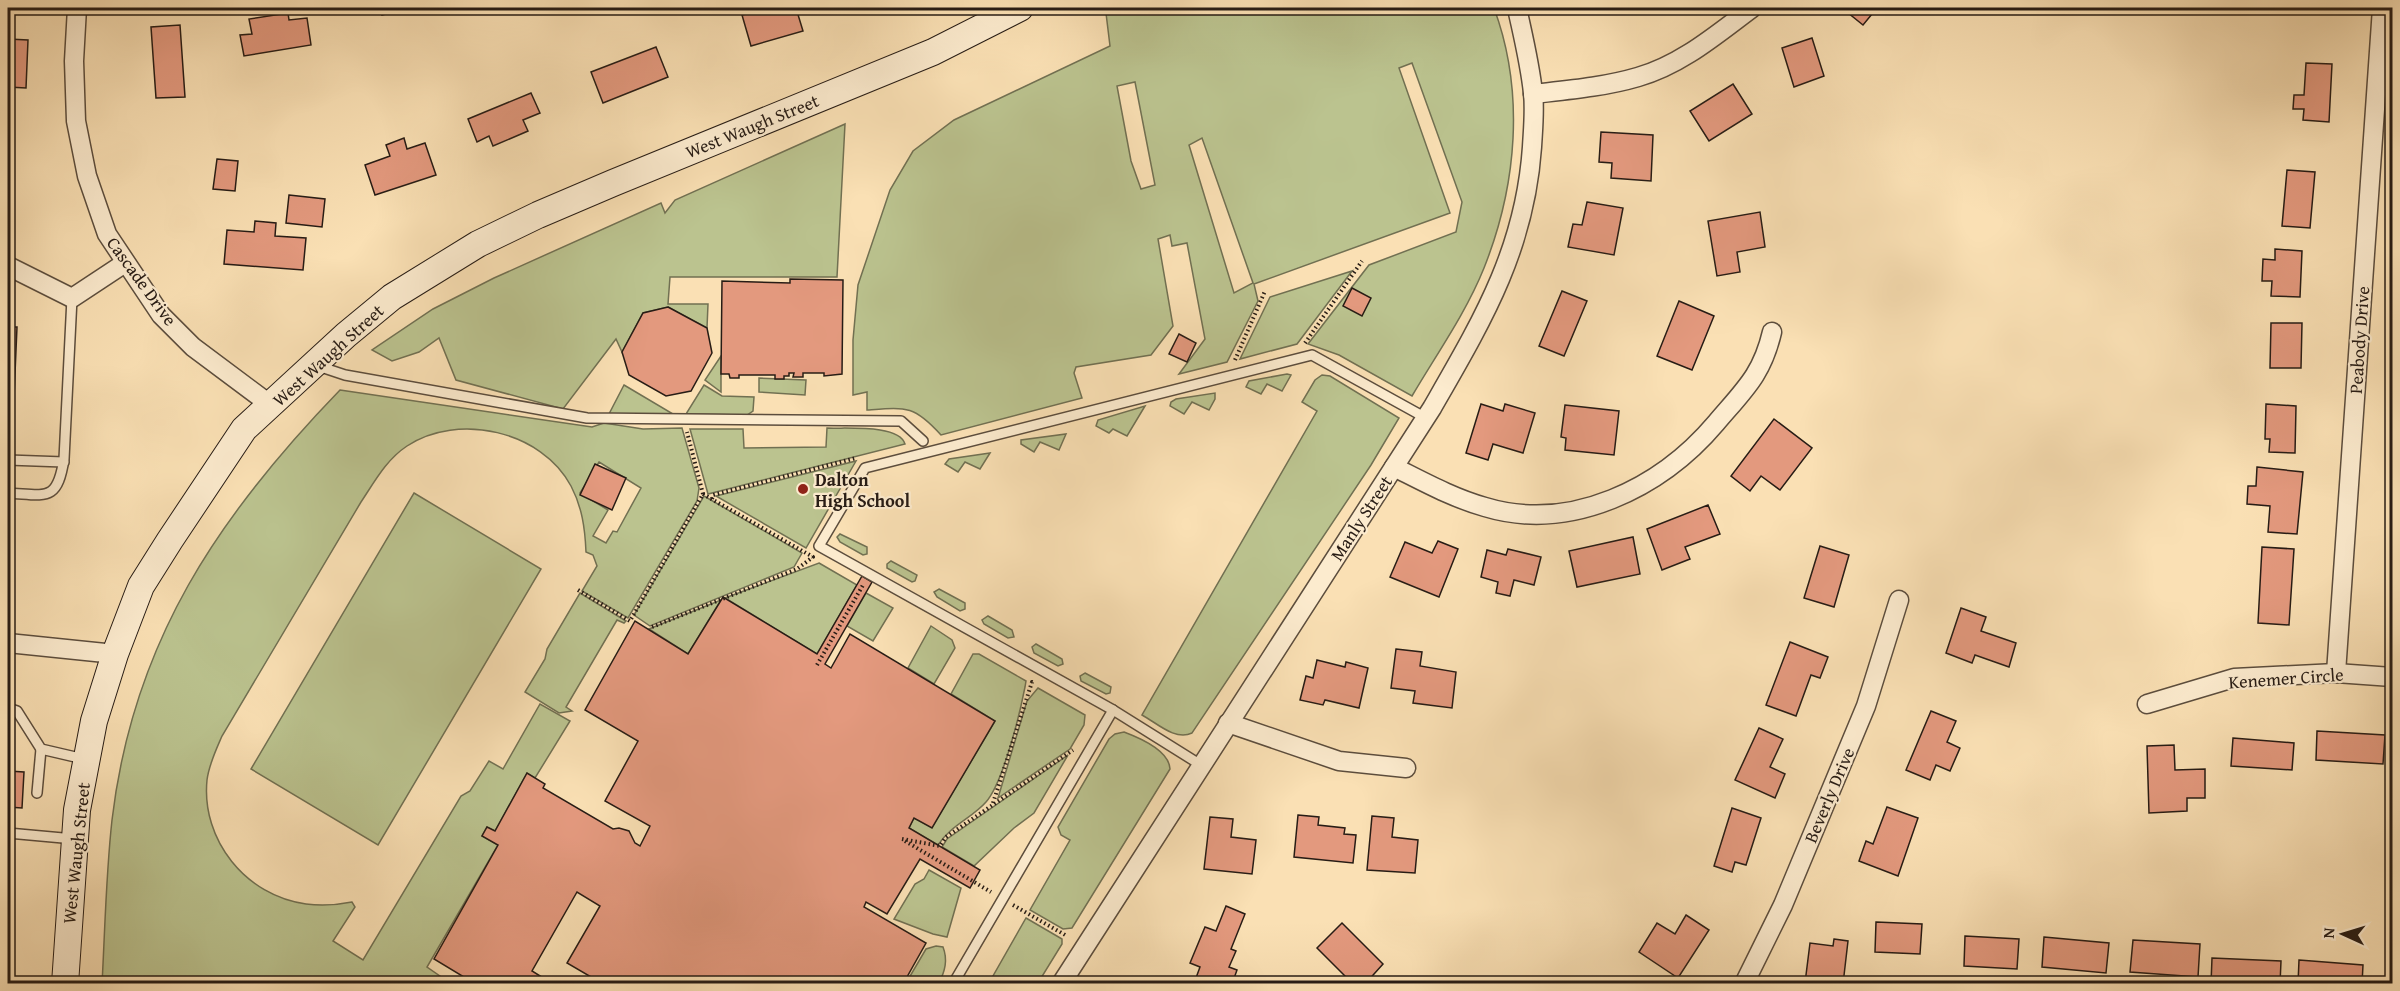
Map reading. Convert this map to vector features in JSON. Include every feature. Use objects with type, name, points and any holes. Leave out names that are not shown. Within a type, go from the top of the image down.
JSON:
[{"type":"street","name":"Cascade Drive","points":[[77,8],[74,61],[76,121],[87,176],[107,234],[161,315],[193,347],[272,406]]},
{"type":"street","name":"West Waugh Street","points":[[65,984],[77,810],[94,721],[115,654],[141,586],[244,429],[272,406],[346,335],[392,297],[478,244],[613,183],[933,52],[1020,8]]},
{"type":"street","name":"Manly Street","points":[[1061,984],[1426,418],[1482,321],[1504,270],[1520,224],[1529,182],[1533,94],[1517,8]]},
{"type":"street","points":[[1533,94],[1583,88],[1639,77],[1680,59],[1710,40],[1752,8]]},
{"type":"street","name":"Peabody Drive","points":[[2336,673],[2382,8]]},
{"type":"street","points":[[8,266],[72,298],[125,263]]},
{"type":"street","points":[[1394,467],[1448,494],[1487,508],[1558,515],[1598,505],[1637,489],[1663,473],[1700,442],[1758,374],[1767,353],[1772,332]]},
{"type":"street","name":"Beverly Drive","points":[[1744,984],[1783,905],[1866,706],[1899,600]]},
{"type":"street","points":[[8,643],[115,654]]},
{"type":"street","name":"Kenemer Circle","points":[[2148,704],[2234,678],[2336,673],[2392,677]]},
{"type":"street","points":[[1228,723],[1339,761],[1406,768]]},
{"type":"lane","points":[[8,493],[45,495],[55,490],[61,478],[64,462],[72,298]]},
{"type":"lane","points":[[1201,765],[1113,710],[819,546],[865,468],[1312,355],[1426,418]]},
{"type":"lane","points":[[314,365],[345,375],[587,418],[901,421],[923,441]]},
{"type":"lane","points":[[8,460],[64,462]]},
{"type":"lane","points":[[8,708],[17,711],[41,749],[37,793]]},
{"type":"lane","points":[[954,984],[1113,710]]},
{"type":"lane","points":[[41,749],[87,760]]},
{"type":"lane","points":[[8,833],[75,839]]},
{"type":"path","points":[[1304,345],[1362,261]]},
{"type":"path","points":[[1235,360],[1265,291]]},
{"type":"path","points":[[1224,363],[1247,358]]},
{"type":"path","points":[[578,590],[630,621],[703,494],[687,432]]},
{"type":"path","points":[[712,499],[713,495],[858,458]]},
{"type":"path","points":[[703,494],[822,562]]},
{"type":"path","points":[[651,627],[797,569],[813,557]]},
{"type":"path","points":[[817,665],[865,586],[859,582]]},
{"type":"path","points":[[993,803],[1032,682],[1041,687]]},
{"type":"path","points":[[1067,936],[902,839],[940,846],[946,837],[993,803],[1073,751],[1078,742]]},
{"type":"green space","points":[[1113,8],[1494,8],[1504,40],[1513,105],[1510,171],[1504,204],[1477,285],[1412,396],[1339,355],[1308,344],[1369,265],[1456,232],[1462,202],[1412,63],[1399,68],[1450,213],[1254,284],[1258,301],[1227,362],[1179,374],[1205,339],[1187,243],[1172,246],[1170,235],[1158,239],[1173,326],[1151,355],[1076,367],[1074,373],[1082,398],[941,435],[916,413],[891,408],[867,410],[867,392],[853,395],[853,340],[858,285],[890,190],[913,151],[954,120],[1110,46],[1106,13]],"holes":[[[1135,82],[1155,185],[1141,189],[1131,161],[1117,86]],[[1202,138],[1253,283],[1234,293],[1189,145]]]},
{"type":"green space","points":[[845,124],[837,277],[670,277],[668,304],[708,304],[707,328],[668,307],[643,313],[622,352],[616,339],[563,409],[456,380],[439,338],[419,352],[392,361],[372,350],[433,309],[494,278],[661,203],[665,213],[675,200]]},
{"type":"green space","points":[[1352,271],[1297,344],[1240,359],[1270,297]]},
{"type":"green space","points":[[721,356],[721,392],[705,380]]},
{"type":"green space","points":[[1291,375],[1282,391],[1267,384],[1261,394],[1246,387],[1249,381]]},
{"type":"green space","points":[[1322,375],[1330,376],[1399,418],[1371,465],[1192,733],[1179,735],[1173,733],[1142,715],[1317,411],[1302,402],[1315,380]]},
{"type":"green space","points":[[759,378],[806,380],[805,395],[759,392]]},
{"type":"green space","points":[[624,385],[673,414],[609,414]]},
{"type":"green space","points":[[704,385],[722,396],[754,397],[753,411],[747,415],[686,414]]},
{"type":"green space","points":[[340,390],[592,427],[604,423],[643,429],[682,428],[699,488],[697,501],[628,618],[582,591],[597,566],[593,555],[586,552],[584,526],[571,486],[558,467],[540,452],[520,440],[474,429],[450,430],[428,436],[407,446],[387,464],[361,502],[222,736],[207,780],[207,802],[212,824],[220,843],[232,862],[247,877],[264,890],[284,899],[317,905],[352,902],[355,907],[333,941],[363,960],[461,796],[470,791],[489,761],[503,769],[540,704],[570,721],[535,778],[527,773],[495,831],[487,827],[482,836],[498,845],[427,967],[450,983],[102,984],[112,820],[123,756],[139,695],[161,639],[188,586],[220,534],[256,485],[296,437]],"holes":[[[599,462],[641,488],[617,532],[613,531],[606,543],[593,536],[608,510],[580,493]]]},
{"type":"green space","points":[[1215,393],[1215,399],[1209,410],[1192,402],[1184,414],[1170,406],[1171,402],[1176,399]]},
{"type":"green space","points":[[1145,406],[1127,436],[1113,429],[1109,433],[1096,426],[1098,420]]},
{"type":"green space","points":[[827,428],[883,430],[901,438],[905,444],[708,494],[690,429],[743,429],[744,448],[826,447]]},
{"type":"green space","points":[[1066,434],[1059,450],[1040,442],[1034,452],[1021,444],[1021,440]]},
{"type":"green space","points":[[990,453],[980,469],[965,462],[958,472],[945,464],[949,459]]},
{"type":"green space","points":[[856,461],[806,548],[716,496]]},
{"type":"green space","points":[[414,493],[541,569],[378,845],[251,769]]},
{"type":"green space","points":[[704,496],[802,553],[794,567],[650,626],[634,615]]},
{"type":"green space","points":[[840,534],[867,547],[867,554],[863,555],[840,542],[837,537]]},
{"type":"green space","points":[[891,561],[917,575],[915,581],[912,582],[887,568],[887,564]]},
{"type":"green space","points":[[819,563],[857,585],[817,654],[725,598]]},
{"type":"green space","points":[[939,589],[965,603],[965,609],[960,611],[937,597],[934,592]]},
{"type":"green space","points":[[580,593],[626,621],[624,623],[617,620],[566,707],[572,711],[559,713],[525,692]]},
{"type":"green space","points":[[866,593],[893,608],[873,641],[847,626]]},
{"type":"green space","points":[[721,600],[688,654],[649,629]]},
{"type":"green space","points":[[988,616],[1012,630],[1014,637],[1008,638],[984,624],[982,620]]},
{"type":"green space","points":[[931,626],[952,640],[955,648],[934,684],[908,668]]},
{"type":"green space","points":[[1036,644],[1062,659],[1063,664],[1058,666],[1034,653],[1032,647]]},
{"type":"green space","points":[[973,654],[979,654],[1026,681],[1025,687],[1010,747],[992,793],[980,808],[943,838],[938,845],[909,828],[914,818],[932,827],[995,721],[951,694]]},
{"type":"green space","points":[[1085,673],[1111,687],[1110,693],[1106,694],[1081,681],[1080,676]]},
{"type":"green space","points":[[1038,688],[1085,715],[1084,725],[1070,749],[998,798],[1027,701]]},
{"type":"green space","points":[[1124,732],[1145,741],[1159,751],[1165,756],[1170,769],[1072,928],[1063,929],[1030,910],[1070,840],[1061,835],[1058,827],[1109,739],[1115,734]]},
{"type":"green space","points":[[1068,755],[1034,813],[1014,828],[974,866],[942,847],[947,839]]},
{"type":"green space","points":[[929,870],[961,888],[947,937],[894,919],[915,884],[924,879]]},
{"type":"green space","points":[[1026,918],[1062,939],[1062,944],[1038,983],[989,983]]},
{"type":"green space","points":[[936,946],[943,947],[946,961],[939,983],[906,983],[926,949]]},
{"type":"building","points":[[380,8],[407,8],[382,15]]},
{"type":"building","points":[[769,8],[796,8],[803,31],[751,46],[742,15]]},
{"type":"building","points":[[1842,8],[1877,8],[1863,25]]},
{"type":"building","points":[[288,13],[289,20],[307,18],[311,45],[244,56],[240,35],[252,34],[249,19]]},
{"type":"building","points":[[180,25],[185,97],[156,98],[151,27]]},
{"type":"building","points":[[1812,38],[1824,76],[1794,87],[1782,48]]},
{"type":"building","points":[[8,39],[28,40],[26,88],[8,87]]},
{"type":"building","points":[[656,47],[668,77],[603,103],[591,72]]},
{"type":"building","points":[[2306,63],[2332,64],[2329,122],[2303,120],[2304,109],[2293,109],[2294,95],[2304,95]]},
{"type":"building","points":[[1733,84],[1752,114],[1709,141],[1690,111]]},
{"type":"building","points":[[531,93],[540,113],[523,120],[528,131],[493,146],[489,136],[477,142],[468,119]]},
{"type":"building","points":[[8,122],[10,122],[8,176]]},
{"type":"building","points":[[1601,132],[1653,135],[1651,181],[1611,178],[1612,163],[1599,162]]},
{"type":"building","points":[[404,138],[407,149],[425,143],[436,175],[375,195],[365,165],[390,156],[386,145]]},
{"type":"building","points":[[217,159],[238,161],[235,191],[213,189]]},
{"type":"building","points":[[2287,170],[2315,172],[2310,228],[2282,226]]},
{"type":"building","points":[[289,195],[325,199],[322,227],[286,223]]},
{"type":"building","points":[[1587,202],[1623,208],[1614,255],[1568,247],[1573,224],[1582,225]]},
{"type":"building","points":[[1760,212],[1765,247],[1737,252],[1740,272],[1717,276],[1708,221]]},
{"type":"building","points":[[255,221],[276,223],[275,236],[306,238],[303,270],[224,264],[227,230],[254,232]]},
{"type":"building","points":[[2275,249],[2302,251],[2300,297],[2271,296],[2272,281],[2262,281],[2263,259],[2275,260]]},
{"type":"building","points":[[790,279],[843,280],[842,374],[824,376],[824,373],[803,373],[803,377],[793,377],[794,373],[789,373],[789,376],[784,376],[784,379],[775,379],[775,375],[739,375],[739,378],[730,378],[729,374],[721,374],[722,281],[790,283]]},
{"type":"building","points":[[1352,288],[1371,298],[1362,316],[1343,306]]},
{"type":"building","points":[[1562,291],[1587,301],[1564,356],[1539,346]]},
{"type":"building","points":[[1679,301],[1714,316],[1692,370],[1657,356]]},
{"type":"building","points":[[668,307],[707,328],[712,353],[691,391],[666,396],[629,375],[622,352],[643,313]]},
{"type":"building","points":[[2271,323],[2302,323],[2301,368],[2270,368]]},
{"type":"building","points":[[8,327],[17,327],[14,397],[8,397]]},
{"type":"building","points":[[1179,334],[1196,343],[1187,362],[1169,354]]},
{"type":"building","points":[[1481,404],[1503,411],[1505,404],[1535,413],[1523,453],[1493,444],[1488,460],[1466,453]]},
{"type":"building","points":[[2266,404],[2296,406],[2295,453],[2269,452],[2270,439],[2265,439]]},
{"type":"building","points":[[1565,405],[1619,411],[1614,455],[1565,450],[1566,438],[1561,437]]},
{"type":"building","points":[[1774,419],[1812,448],[1780,490],[1761,476],[1750,491],[1731,476]]},
{"type":"building","points":[[595,464],[626,478],[612,510],[580,495]]},
{"type":"building","points":[[2257,467],[2303,472],[2297,534],[2268,532],[2270,506],[2247,504],[2248,486],[2256,486]]},
{"type":"building","points":[[1708,505],[1720,534],[1685,547],[1690,559],[1662,570],[1647,529]]},
{"type":"building","points":[[1633,537],[1640,574],[1577,587],[1569,551]]},
{"type":"building","points":[[1438,541],[1458,549],[1439,597],[1390,577],[1405,542],[1432,553]]},
{"type":"building","points":[[1820,546],[1849,555],[1834,607],[1804,598]]},
{"type":"building","points":[[2262,547],[2294,549],[2289,625],[2258,623]]},
{"type":"building","points":[[1508,549],[1541,557],[1534,585],[1514,580],[1510,596],[1496,593],[1498,582],[1481,577],[1487,550],[1506,555]]},
{"type":"building","points":[[862,576],[872,582],[825,664],[831,668],[850,634],[995,721],[932,828],[914,818],[909,828],[980,870],[970,888],[920,859],[887,914],[866,902],[864,907],[926,943],[903,984],[603,984],[567,963],[600,906],[577,892],[532,971],[553,984],[467,984],[469,980],[434,959],[498,845],[482,836],[487,827],[495,831],[527,773],[545,784],[543,788],[613,829],[629,831],[635,843],[640,846],[650,826],[605,801],[638,741],[585,710],[635,621],[688,654],[723,597],[817,654]]},
{"type":"building","points":[[1961,608],[1986,617],[1981,631],[2016,643],[2009,667],[1975,655],[1972,663],[1946,653]]},
{"type":"building","points":[[1790,642],[1828,657],[1820,678],[1811,675],[1796,716],[1766,705]]},
{"type":"building","points":[[1396,649],[1422,652],[1420,666],[1456,672],[1452,708],[1413,703],[1415,691],[1391,688]]},
{"type":"building","points":[[1317,660],[1345,667],[1346,662],[1368,668],[1359,708],[1325,700],[1323,705],[1300,700],[1306,676],[1313,678]]},
{"type":"building","points":[[1931,711],[1956,721],[1947,742],[1960,748],[1950,771],[1936,765],[1930,780],[1906,770]]},
{"type":"building","points":[[1759,728],[1783,739],[1770,767],[1785,774],[1775,798],[1735,780]]},
{"type":"building","points":[[2317,731],[2385,735],[2383,764],[2316,760]]},
{"type":"building","points":[[2233,738],[2294,743],[2292,770],[2231,766]]},
{"type":"building","points":[[2174,745],[2175,770],[2205,769],[2205,798],[2187,798],[2187,811],[2149,813],[2147,746]]},
{"type":"building","points":[[8,771],[24,772],[22,808],[8,807]]},
{"type":"building","points":[[1887,807],[1918,818],[1898,876],[1859,861],[1866,841],[1873,844]]},
{"type":"building","points":[[1732,808],[1761,818],[1746,865],[1735,862],[1732,872],[1714,866]]},
{"type":"building","points":[[1298,815],[1319,817],[1318,825],[1345,828],[1344,834],[1356,835],[1353,863],[1294,857]]},
{"type":"building","points":[[1372,816],[1394,818],[1392,837],[1418,840],[1415,873],[1367,870]]},
{"type":"building","points":[[1210,817],[1233,819],[1231,837],[1256,840],[1252,874],[1204,869]]},
{"type":"building","points":[[8,872],[11,873],[8,926]]},
{"type":"building","points":[[1226,906],[1245,914],[1231,949],[1236,951],[1229,967],[1237,970],[1232,984],[1208,984],[1196,978],[1200,967],[1190,963],[1205,927],[1216,931]]},
{"type":"building","points":[[1686,915],[1709,930],[1678,978],[1639,952],[1657,923],[1675,934]]},
{"type":"building","points":[[1876,922],[1922,924],[1920,954],[1875,952]]},
{"type":"building","points":[[1342,923],[1383,964],[1365,984],[1353,984],[1317,948]]},
{"type":"building","points":[[1965,936],[2019,939],[2017,969],[1964,966]]},
{"type":"building","points":[[2044,937],[2109,943],[2106,973],[2042,967]]},
{"type":"building","points":[[1834,939],[1848,941],[1843,984],[1805,983],[1810,943],[1833,946]]},
{"type":"building","points":[[2133,940],[2200,944],[2198,977],[2130,972]]},
{"type":"building","points":[[2212,958],[2281,961],[2280,984],[2211,984]]},
{"type":"building","points":[[2299,960],[2363,965],[2362,984],[2298,984]]},
{"type":"place","name":"Dalton High School","points":[[803,489]]}]
